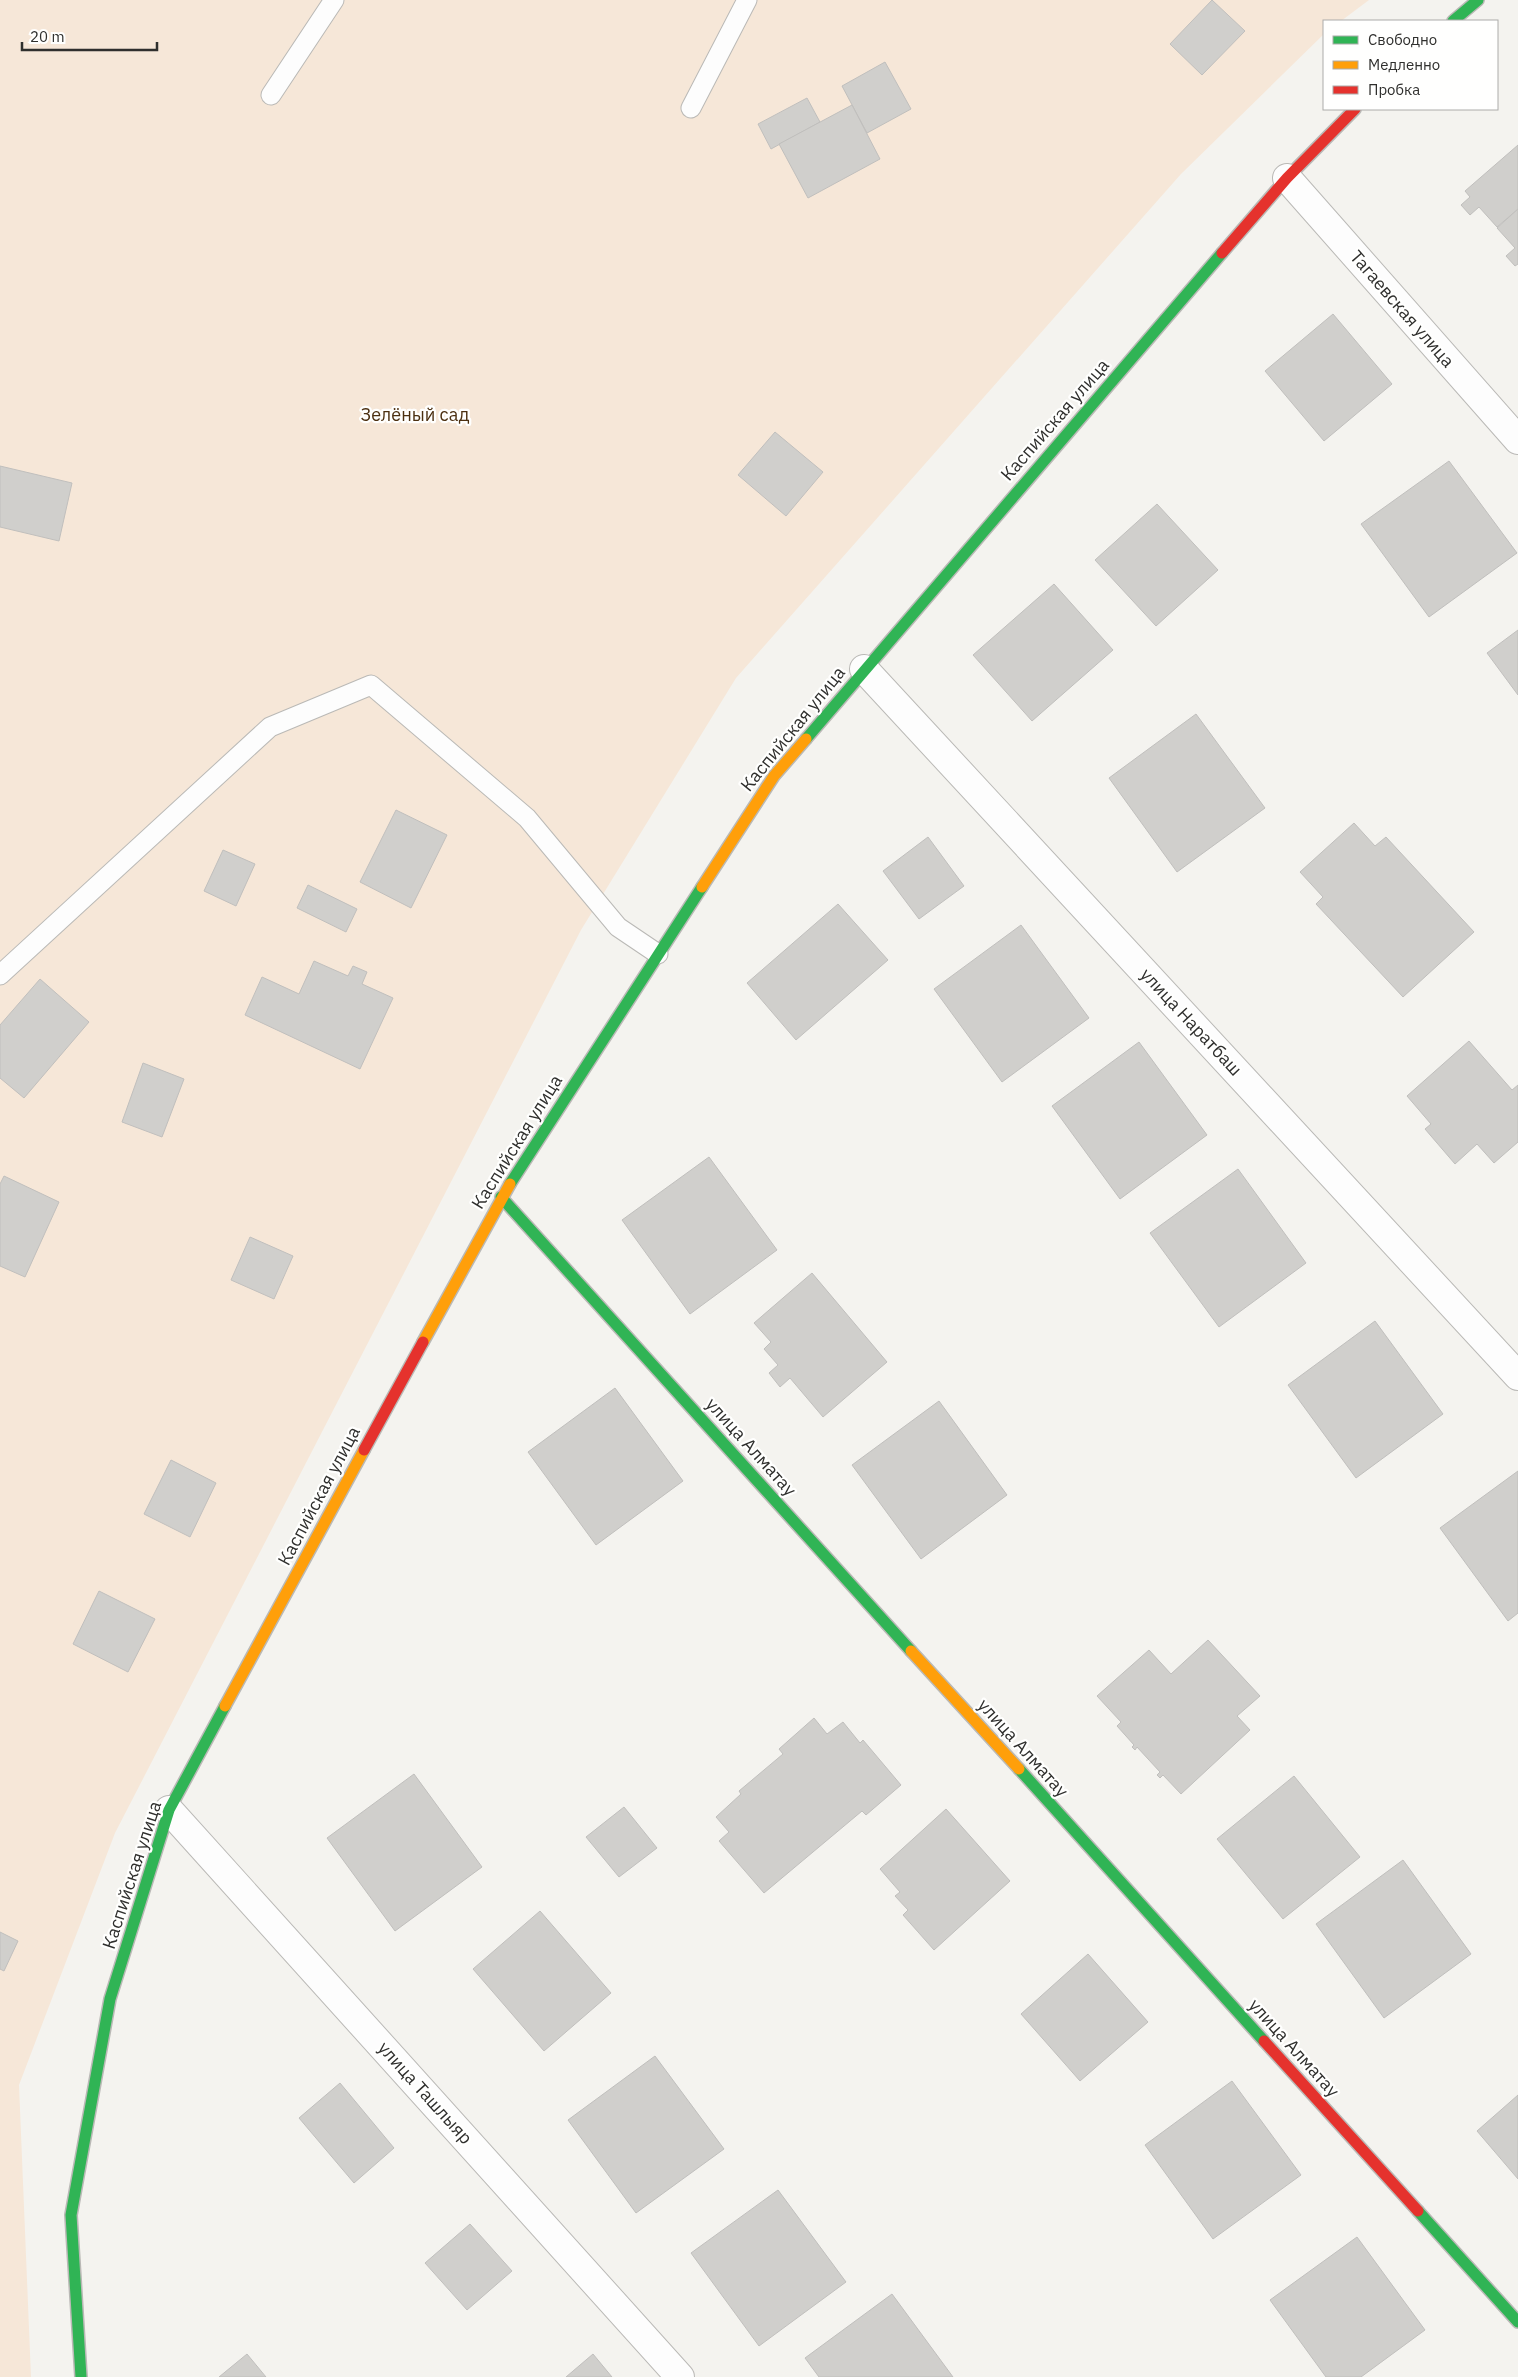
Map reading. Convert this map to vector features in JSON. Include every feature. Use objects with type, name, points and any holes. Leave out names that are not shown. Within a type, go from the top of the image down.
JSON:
[{"type":"street","points":[[1454,20],[1478,0]]},
{"type":"street","name":"Каспийская улица","points":[[81,2377],[71,2215],[110,1999],[169,1810],[501,1196],[774,776],[1287,178],[1354,110]]},
{"type":"street","name":"Тагаевская улица","points":[[1287,178],[1518,440]]},
{"type":"street","name":"улица Наратбаш","points":[[864,669],[1518,1376]]},
{"type":"street","name":"улица Алматау","points":[[501,1196],[1518,2322]]},
{"type":"street","name":"улица Ташлыяр","points":[[169,1810],[680,2377]]},
{"type":"lane","points":[[271,95],[334,0]]},
{"type":"lane","points":[[691,108],[747,0]]},
{"type":"lane","points":[[0,975],[270,727],[371,685],[527,818],[618,927],[658,954]]},
{"type":"green space","name":"Зелёный сад","points":[[0,0],[1369,0],[1342,20],[1323,20],[1323,35],[1181,174],[736,678],[581,930],[115,1833],[19,2085],[31,2377],[0,2377]]},
{"type":"building","points":[[1212,0],[1245,31],[1202,75],[1170,44]]},
{"type":"building","points":[[885,62],[911,109],[867,133],[842,86]]},
{"type":"building","points":[[807,98],[820,122],[771,149],[758,124]]},
{"type":"building","points":[[852,105],[880,159],[808,198],[779,144]]},
{"type":"building","points":[[1518,145],[1518,209],[1497,227],[1479,207],[1470,215],[1461,205],[1470,197],[1465,191]]},
{"type":"building","points":[[1518,209],[1518,264],[1515,266],[1506,256],[1515,248],[1497,228]]},
{"type":"building","points":[[1333,314],[1392,384],[1324,441],[1265,371]]},
{"type":"building","points":[[775,432],[823,472],[786,516],[738,475]]},
{"type":"building","points":[[1449,461],[1517,553],[1429,617],[1361,524]]},
{"type":"building","points":[[0,466],[72,483],[59,541],[0,527]]},
{"type":"building","points":[[1157,504],[1218,570],[1156,626],[1095,560]]},
{"type":"building","points":[[1054,584],[1113,650],[1032,721],[973,655]]},
{"type":"building","points":[[1518,630],[1518,695],[1487,653]]},
{"type":"building","points":[[1196,714],[1265,808],[1177,872],[1109,778]]},
{"type":"building","points":[[396,810],[447,835],[411,908],[360,882]]},
{"type":"building","points":[[1354,823],[1375,846],[1386,837],[1474,932],[1403,997],[1316,904],[1323,897],[1300,872]]},
{"type":"building","points":[[928,837],[964,886],[919,919],[883,871]]},
{"type":"building","points":[[223,850],[255,864],[236,906],[204,891]]},
{"type":"building","points":[[308,885],[357,909],[346,932],[297,908]]},
{"type":"building","points":[[838,904],[888,960],[796,1040],[747,983]]},
{"type":"building","points":[[1021,925],[1089,1018],[1002,1082],[934,989]]},
{"type":"building","points":[[314,961],[348,976],[353,966],[367,972],[362,984],[393,998],[360,1069],[245,1015],[262,977],[299,994]]},
{"type":"building","points":[[40,979],[89,1022],[24,1098],[0,1078],[0,1025]]},
{"type":"building","points":[[1469,1041],[1512,1090],[1518,1085],[1518,1142],[1494,1163],[1477,1144],[1455,1164],[1425,1129],[1431,1124],[1407,1096]]},
{"type":"building","points":[[1139,1042],[1207,1135],[1120,1199],[1052,1106]]},
{"type":"building","points":[[143,1063],[184,1079],[162,1137],[122,1122]]},
{"type":"building","points":[[709,1157],[777,1250],[690,1314],[622,1220]]},
{"type":"building","points":[[1238,1169],[1306,1263],[1219,1327],[1150,1233]]},
{"type":"building","points":[[4,1176],[59,1202],[25,1277],[0,1266],[0,1184]]},
{"type":"building","points":[[250,1237],[293,1256],[274,1299],[231,1280]]},
{"type":"building","points":[[812,1273],[887,1362],[823,1417],[790,1378],[780,1387],[769,1373],[778,1365],[764,1349],[771,1342],[754,1323]]},
{"type":"building","points":[[1375,1321],[1443,1414],[1356,1478],[1288,1385]]},
{"type":"building","points":[[615,1388],[683,1481],[596,1545],[528,1452]]},
{"type":"building","points":[[939,1401],[1007,1495],[921,1559],[852,1465]]},
{"type":"building","points":[[171,1460],[216,1483],[190,1537],[144,1514]]},
{"type":"building","points":[[1518,1471],[1518,1613],[1508,1621],[1440,1528]]},
{"type":"building","points":[[99,1591],[155,1619],[128,1672],[73,1644]]},
{"type":"building","points":[[1208,1640],[1260,1696],[1237,1716],[1250,1730],[1181,1794],[1163,1775],[1160,1778],[1157,1775],[1160,1772],[1137,1747],[1135,1750],[1132,1747],[1134,1745],[1117,1726],[1121,1722],[1097,1696],[1149,1650],[1171,1674]]},
{"type":"building","points":[[814,1718],[827,1734],[843,1722],[860,1743],[863,1740],[901,1785],[866,1815],[862,1811],[764,1893],[719,1841],[729,1832],[716,1817],[741,1794],[739,1791],[783,1754],[779,1749]]},
{"type":"building","points":[[414,1774],[482,1867],[395,1931],[327,1838]]},
{"type":"building","points":[[1294,1776],[1360,1857],[1283,1919],[1217,1839]]},
{"type":"building","points":[[624,1807],[657,1848],[619,1877],[586,1837]]},
{"type":"building","points":[[946,1809],[1010,1881],[934,1950],[903,1915],[908,1910],[895,1896],[900,1892],[880,1869]]},
{"type":"building","points":[[1403,1860],[1471,1954],[1384,2018],[1316,1924]]},
{"type":"building","points":[[540,1911],[611,1993],[544,2051],[473,1969]]},
{"type":"building","points":[[0,1932],[18,1941],[4,1971],[0,1969]]},
{"type":"building","points":[[1088,1954],[1148,2022],[1080,2081],[1021,2014]]},
{"type":"building","points":[[655,2056],[724,2149],[636,2213],[568,2120]]},
{"type":"building","points":[[1232,2081],[1301,2175],[1213,2239],[1145,2145]]},
{"type":"building","points":[[340,2083],[394,2148],[354,2183],[299,2118]]},
{"type":"building","points":[[1518,2095],[1518,2179],[1477,2131]]},
{"type":"building","points":[[778,2190],[846,2282],[759,2346],[691,2253]]},
{"type":"building","points":[[470,2224],[512,2271],[467,2310],[425,2263]]},
{"type":"building","points":[[1357,2237],[1425,2330],[1361,2377],[1326,2377],[1270,2300]]},
{"type":"building","points":[[892,2294],[953,2377],[819,2377],[805,2358]]},
{"type":"building","points":[[247,2354],[266,2377],[219,2377]]},
{"type":"building","points":[[593,2354],[612,2377],[566,2377]]},
{"type":"traffic: fast","points":[[1454,20],[1478,0]]},
{"type":"traffic: fast","points":[[806,739],[1222,253]]},
{"type":"traffic: fast","points":[[510,1184],[702,887]]},
{"type":"traffic: fast","points":[[501,1197],[911,1651]]},
{"type":"traffic: fast","points":[[81,2377],[71,2215],[110,1999],[169,1810],[225,1706]]},
{"type":"traffic: fast","points":[[1019,1769],[1264,2041]]},
{"type":"traffic: fast","points":[[1418,2211],[1518,2322]]},
{"type":"traffic: slow","points":[[702,887],[774,776],[806,739]]},
{"type":"traffic: slow","points":[[423,1342],[510,1184]]},
{"type":"traffic: slow","points":[[225,1706],[364,1450]]},
{"type":"traffic: slow","points":[[911,1651],[1019,1769]]},
{"type":"traffic: jam","points":[[1222,253],[1287,178],[1354,110]]},
{"type":"traffic: jam","points":[[364,1450],[423,1342]]},
{"type":"traffic: jam","points":[[1264,2041],[1418,2211]]}]
